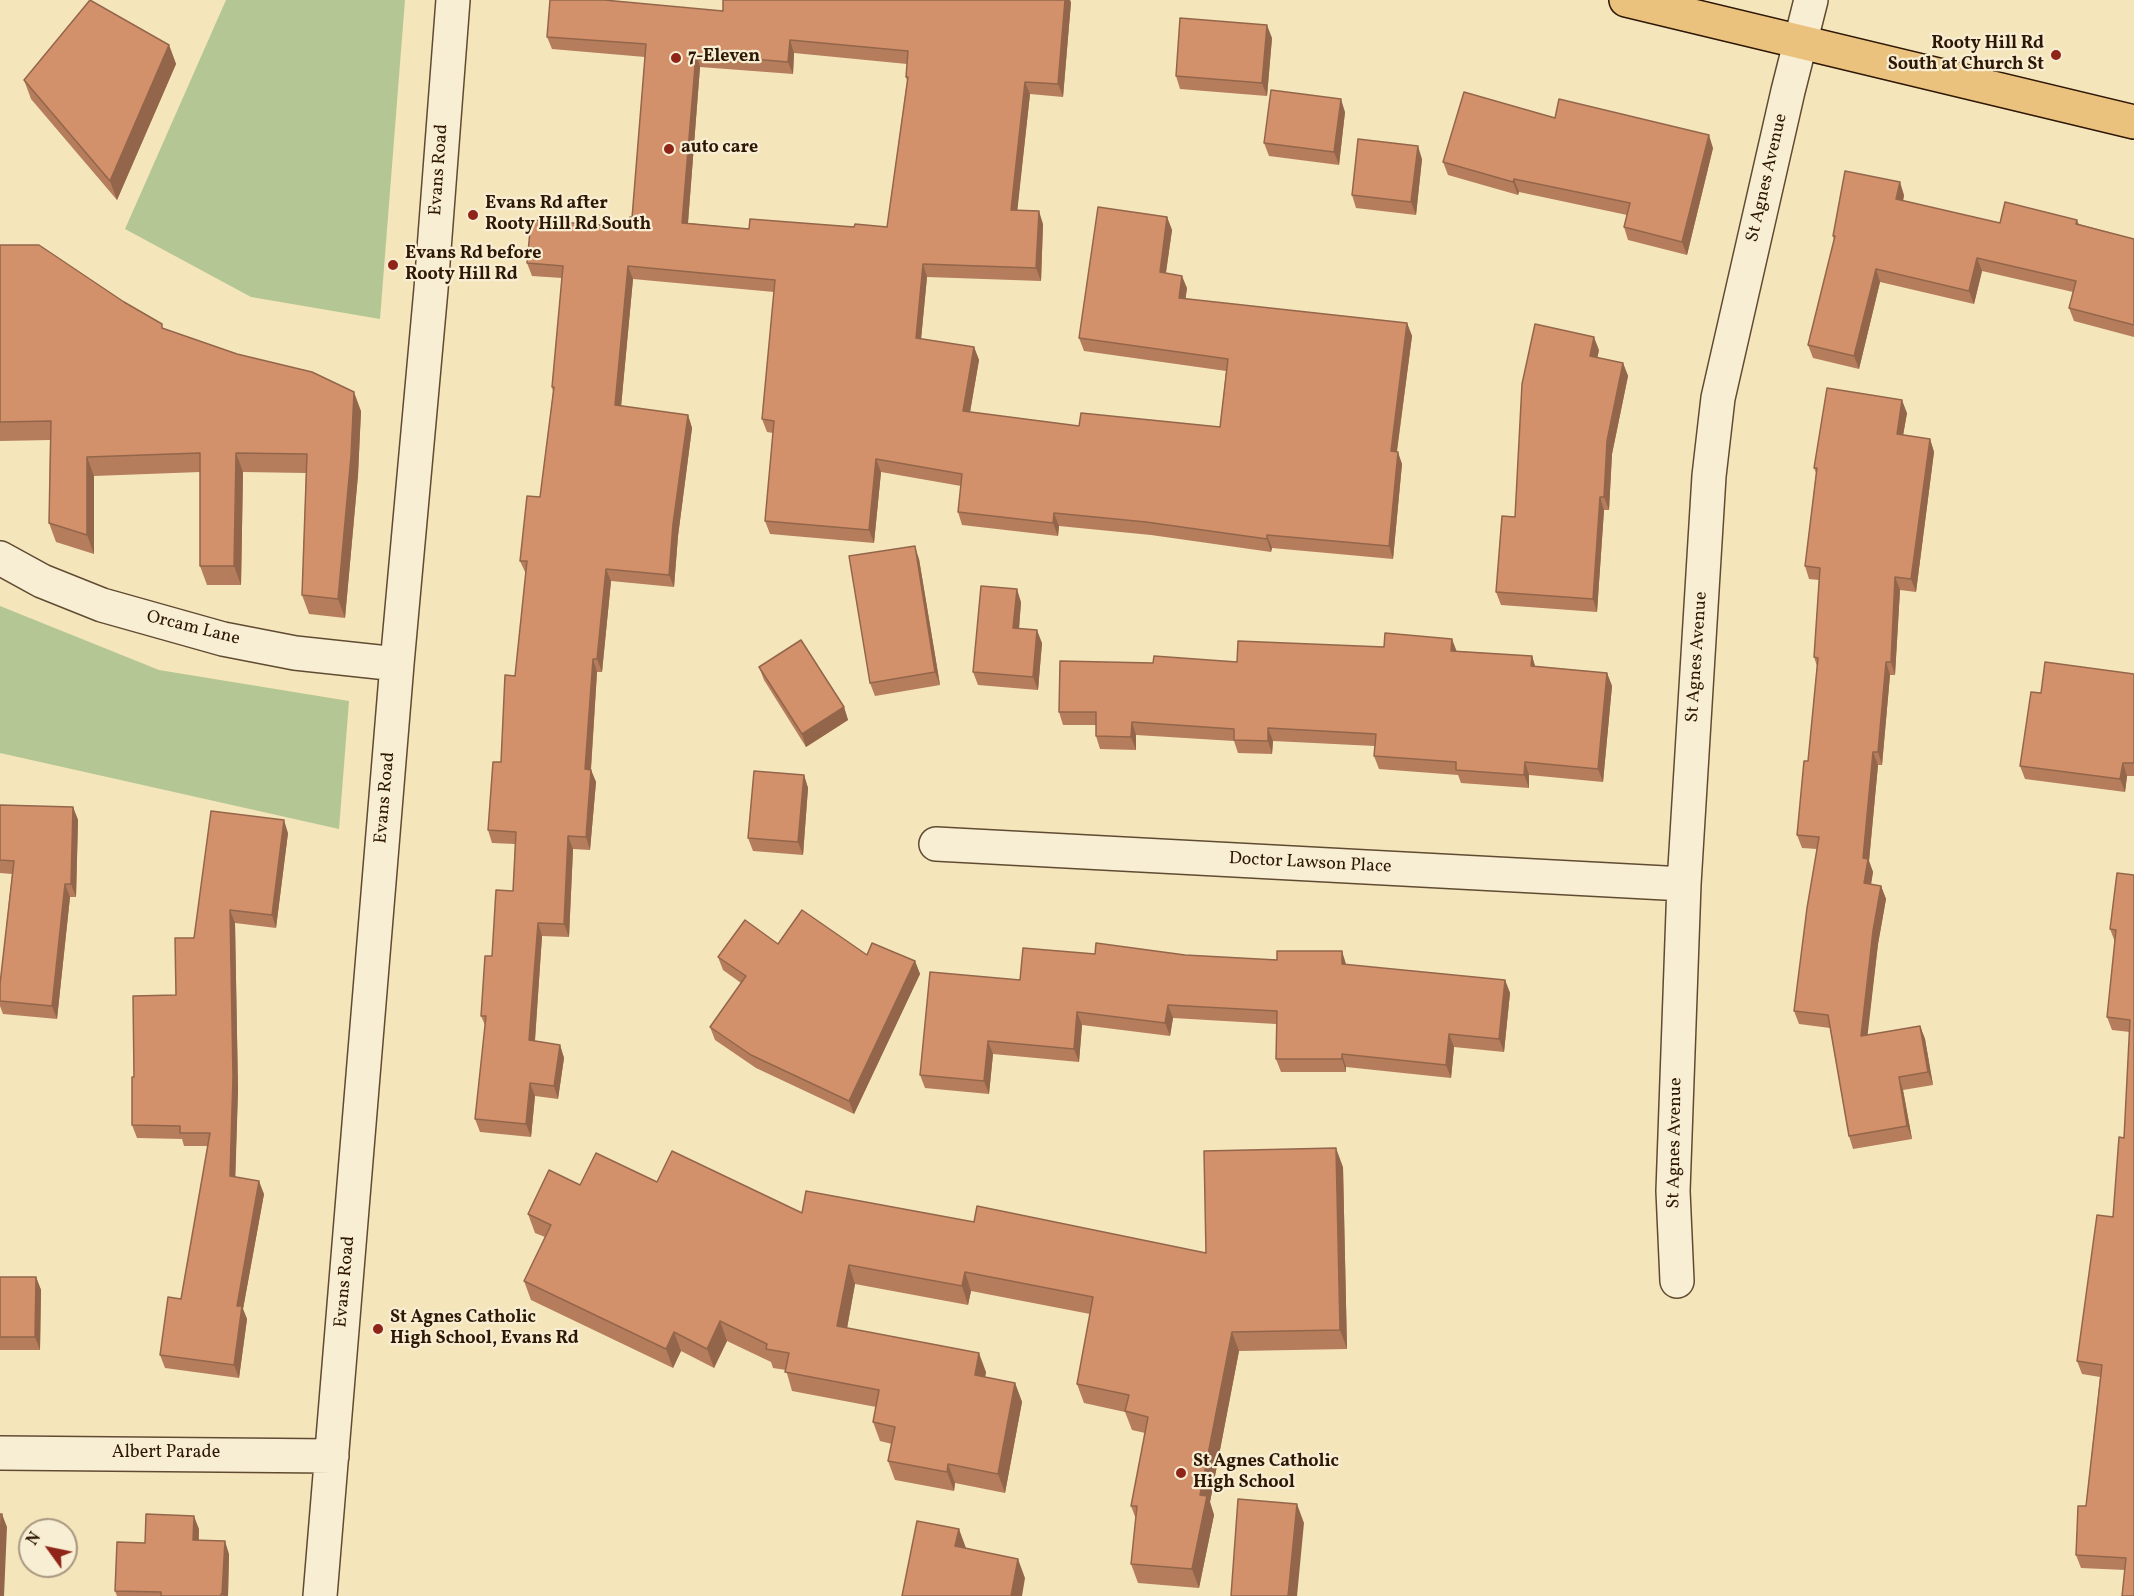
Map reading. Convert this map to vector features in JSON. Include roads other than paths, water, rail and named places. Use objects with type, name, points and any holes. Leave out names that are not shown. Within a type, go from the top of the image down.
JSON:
[{"type":"main road","points":[[1626,0],[2134,122]]},
{"type":"street","name":"Evans Road","points":[[320,1596],[397,664],[430,300],[453,0]]},
{"type":"street","name":"St Agnes Avenue","points":[[1677,1281],[1674,1191],[1684,885],[1709,476],[1718,398],[1811,0]]},
{"type":"street","name":"Orcam Lane","points":[[0,558],[42,580],[102,605],[223,639],[295,652],[397,664]]},
{"type":"street","name":"Doctor Lawson Place","points":[[936,844],[1684,885]]},
{"type":"street","name":"Albert Parade","points":[[0,1453],[332,1456]]},
{"type":"place","name":"Rooty Hill Rd South at Church St","points":[[2056,55]]},
{"type":"place","name":"7-Eleven","points":[[676,58]]},
{"type":"place","name":"auto care","points":[[669,149]]},
{"type":"place","name":"Evans Rd after Rooty Hill Rd South","points":[[473,215]]},
{"type":"place","name":"Evans Rd before Rooty Hill Rd","points":[[393,265]]},
{"type":"place","name":"St Agnes Catholic High School, Evans Rd","points":[[378,1329]]},
{"type":"place","name":"St Agnes Catholic High School","points":[[1181,1473]]}]
